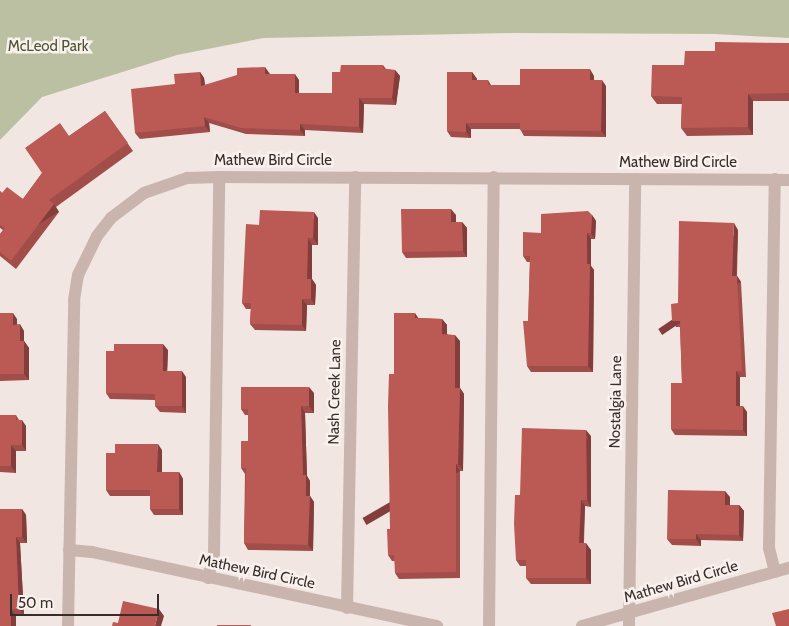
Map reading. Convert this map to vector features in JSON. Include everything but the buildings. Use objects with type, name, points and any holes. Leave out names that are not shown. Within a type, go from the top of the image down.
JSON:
[{"type":"street","name":"Mathew Bird Circle","points":[[68,626],[74,300],[86,255],[111,218],[144,193],[188,178],[219,177],[789,180]]},
{"type":"street","points":[[208,578],[214,554],[219,177]]},
{"type":"street","name":"Nash Creek Lane","points":[[347,608],[355,177]]},
{"type":"street","points":[[489,626],[494,177]]},
{"type":"street","name":"Nostalgia Lane","points":[[629,620],[636,179]]},
{"type":"street","points":[[775,179],[769,548],[775,572]]},
{"type":"street","name":"Mathew Bird Circle","points":[[69,550],[92,552],[437,626]]},
{"type":"street","name":"Mathew Bird Circle","points":[[582,626],[629,620],[789,568]]},
{"type":"green space","name":"McLeod Park","points":[[0,0],[789,0],[789,38],[715,34],[515,33],[263,38],[177,55],[42,97],[0,140]]}]
